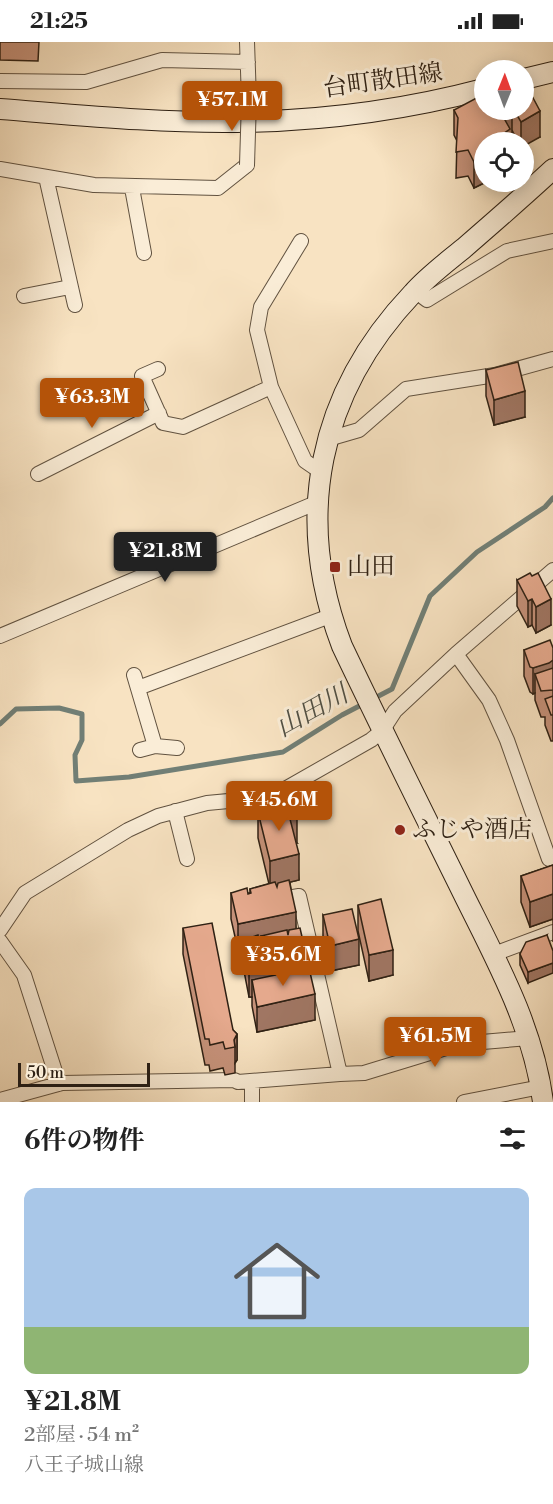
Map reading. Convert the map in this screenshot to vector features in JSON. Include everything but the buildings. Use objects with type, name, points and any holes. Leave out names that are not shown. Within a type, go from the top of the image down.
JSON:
[{"type":"main road","points":[[534,77],[553,72]]},
{"type":"main road","name":"台町散田線","points":[[0,109],[151,119],[256,121],[334,115],[425,103],[474,91]]},
{"type":"main road","points":[[542,1094],[529,1038],[494,954],[382,731],[330,616],[321,576],[317,534],[321,472],[328,439],[356,368],[384,325],[415,291],[553,169]]},
{"type":"street","points":[[0,169],[94,185],[132,188],[218,188],[248,165],[247,42]]},
{"type":"street","points":[[0,81],[87,82],[162,60],[248,62]]},
{"type":"street","points":[[46,177],[75,305]]},
{"type":"street","points":[[132,188],[144,254]]},
{"type":"street","points":[[301,241],[261,307],[257,330],[271,387],[304,461],[321,472]]},
{"type":"street","points":[[415,291],[427,300],[507,251],[553,241]]},
{"type":"street","points":[[24,296],[70,286]]},
{"type":"street","points":[[328,439],[359,430],[406,389],[495,375],[553,359]]},
{"type":"street","points":[[158,369],[142,376],[163,423],[183,427],[271,387]]},
{"type":"street","points":[[38,474],[159,413]]},
{"type":"street","points":[[0,636],[318,502]]},
{"type":"street","points":[[0,930],[25,893],[128,830],[158,816],[207,803],[271,797],[306,779],[382,731],[395,711],[456,654],[541,588],[553,570]]},
{"type":"street","points":[[155,746],[136,682],[330,616]]},
{"type":"street","points":[[456,654],[489,700],[507,740],[549,858]]},
{"type":"street","points":[[140,750],[155,746],[177,748]]},
{"type":"street","points":[[175,811],[187,859]]},
{"type":"street","points":[[267,903],[299,896],[340,1074]]},
{"type":"street","points":[[494,954],[553,932]]},
{"type":"street","points":[[0,941],[24,975],[59,1084]]},
{"type":"street","points":[[0,1100],[59,1084],[252,1081],[276,1077],[364,1073],[459,1044],[529,1038]]},
{"type":"street","points":[[252,1081],[252,1102]]},
{"type":"street","points":[[464,1102],[542,1094]]},
{"type":"waterway","name":"山田川","points":[[0,724],[16,709],[59,708],[82,714],[82,740],[75,755],[76,781],[129,777],[283,752],[342,715],[392,689],[430,596],[477,552],[545,507],[553,498]]},
{"type":"place","name":"山田","points":[[335,567]]},
{"type":"place","name":"ふじや酒店","points":[[400,830]]}]
